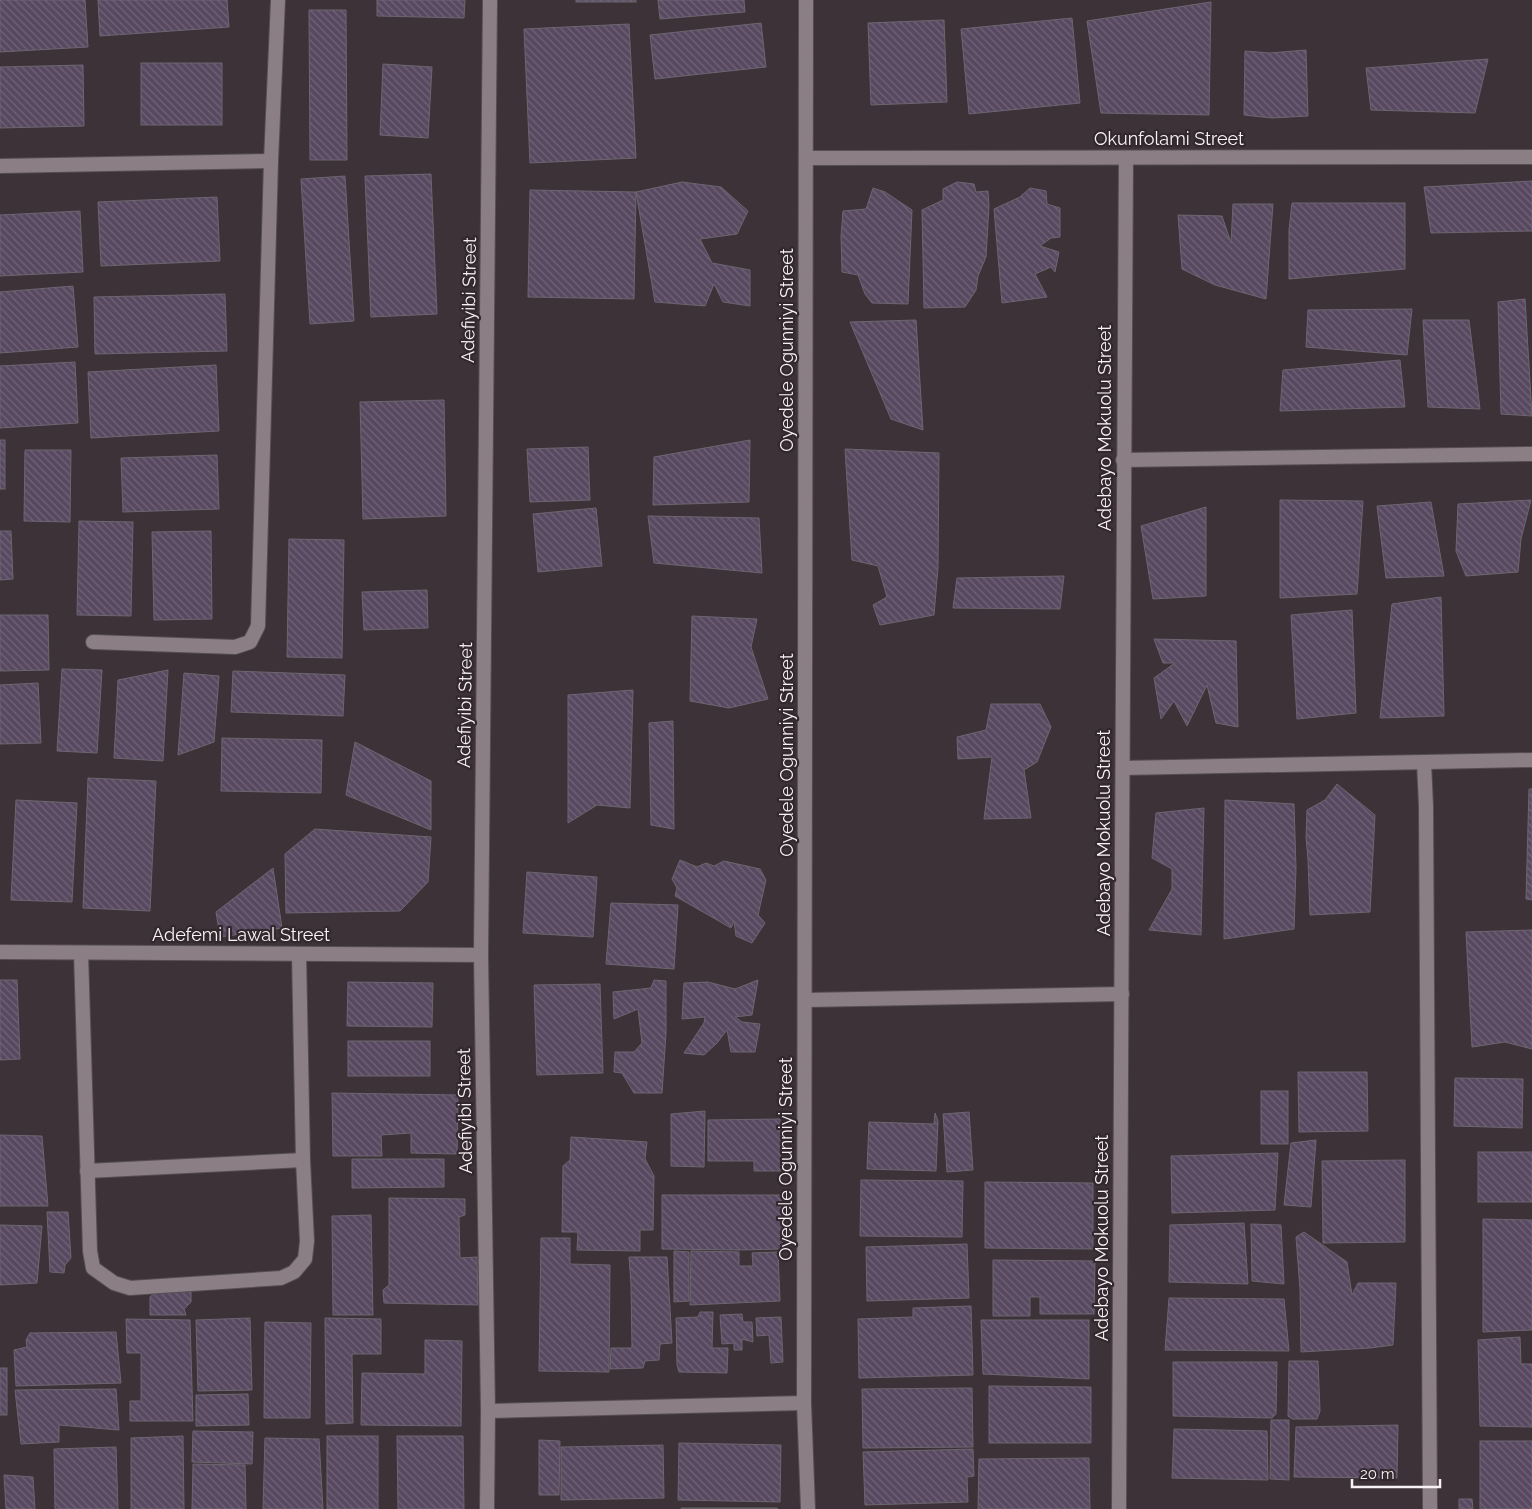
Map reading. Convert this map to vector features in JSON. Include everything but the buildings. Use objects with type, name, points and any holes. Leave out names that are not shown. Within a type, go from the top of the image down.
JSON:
[{"type":"street","points":[[93,642],[235,647],[250,642],[258,626],[271,161],[278,0]]},
{"type":"street","name":"Adefiyibi Street","points":[[487,1509],[488,1411],[481,955],[490,0]]},
{"type":"street","name":"Oyedele Ogunniyi Street","points":[[806,0],[804,1403],[808,1509]]},
{"type":"street","name":"Okunfolami Street","points":[[806,158],[1532,157]]},
{"type":"street","name":"Adebayo Mokuolu Street","points":[[1119,1509],[1126,158]]},
{"type":"street","points":[[0,166],[271,161]]},
{"type":"street","points":[[1123,460],[1532,454]]},
{"type":"street","points":[[1123,768],[1532,760]]},
{"type":"street","points":[[1424,763],[1426,806],[1430,1509]]},
{"type":"street","name":"Adefemi Lawal Street","points":[[0,952],[481,955]]},
{"type":"street","points":[[81,953],[90,1251],[93,1268],[114,1284],[130,1288],[281,1278],[294,1272],[305,1259],[307,1241],[303,1160],[299,954]]},
{"type":"street","points":[[806,1000],[1122,994]]},
{"type":"street","points":[[87,1171],[303,1160]]},
{"type":"street","points":[[488,1411],[804,1403]]}]
